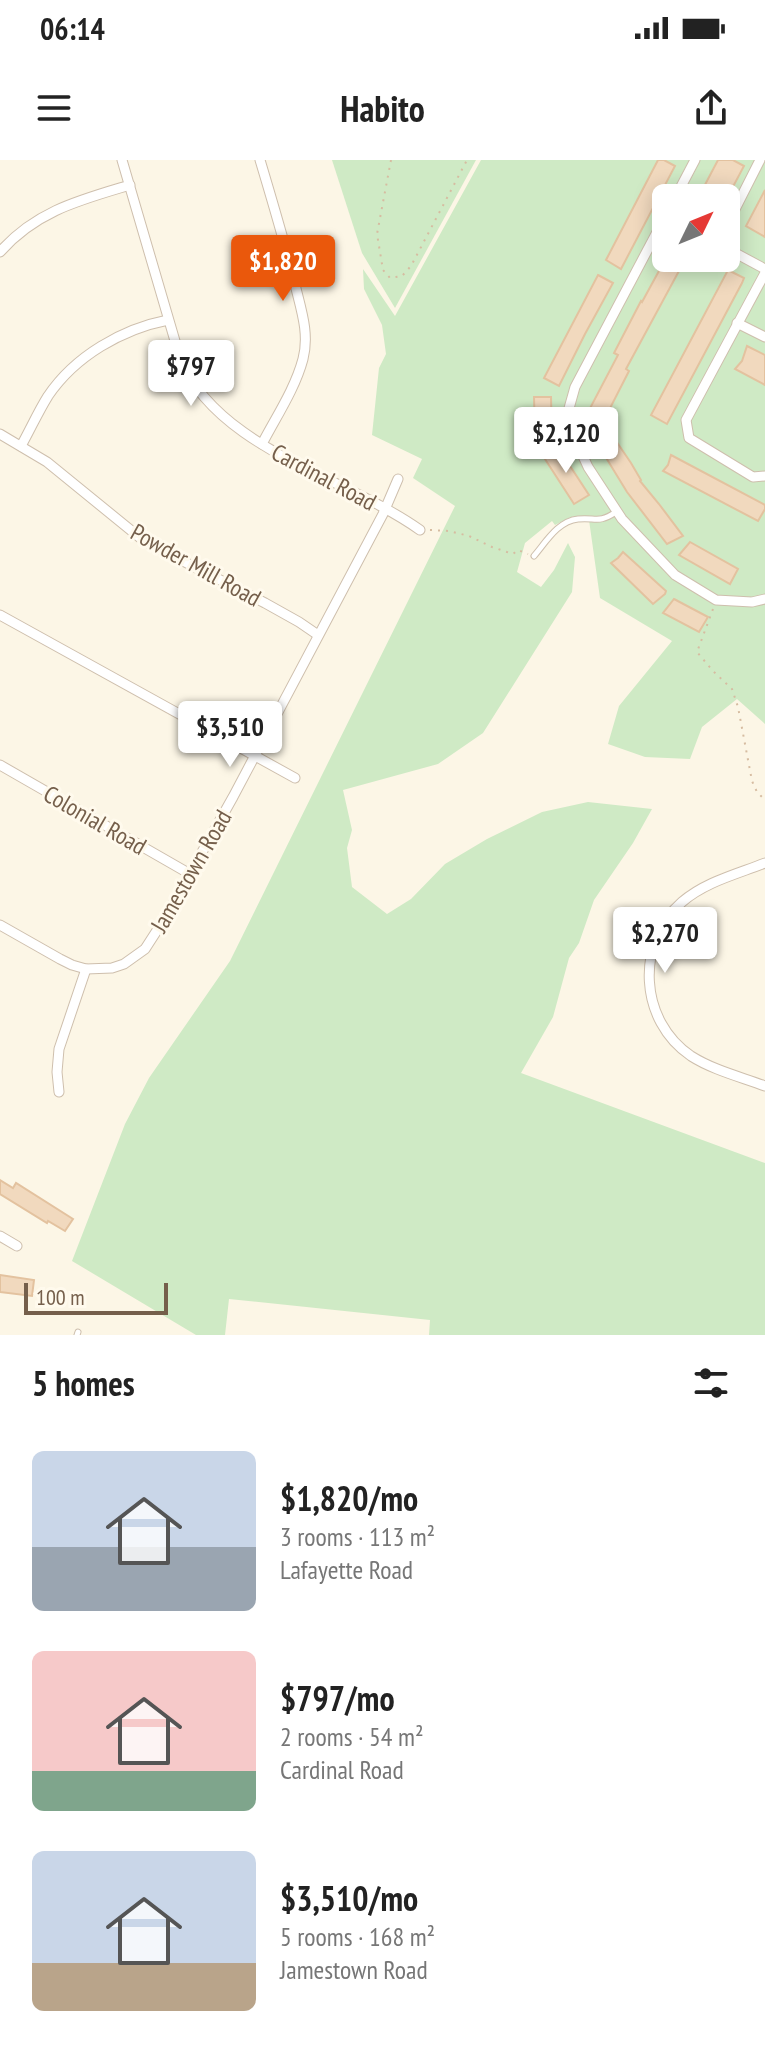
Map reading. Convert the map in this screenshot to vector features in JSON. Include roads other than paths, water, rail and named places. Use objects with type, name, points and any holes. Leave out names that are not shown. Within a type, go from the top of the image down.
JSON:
[{"type":"street","name":"Cardinal Road","points":[[122,160],[184,370],[198,391],[224,419],[262,444],[420,530]]},
{"type":"street","points":[[260,160],[286,247],[306,333],[298,374],[262,444]]},
{"type":"street","points":[[682,184],[695,160]]},
{"type":"street","points":[[740,199],[760,160]]},
{"type":"street","points":[[0,252],[24,228],[42,216],[130,185]]},
{"type":"street","points":[[652,241],[575,387],[566,419],[588,467],[617,511],[675,575],[716,600],[752,602],[765,599]]},
{"type":"street","points":[[740,256],[765,271],[686,420],[689,438],[753,477],[765,476]]},
{"type":"street","points":[[21,446],[55,387],[82,360],[123,335],[168,320]]},
{"type":"street","points":[[737,323],[765,337]]},
{"type":"street","name":"Powder Mill Road","points":[[0,434],[57,469],[144,541],[265,603],[318,635]]},
{"type":"street","name":"Jamestown Road","points":[[86,969],[112,968],[124,964],[135,958],[152,939],[255,755],[398,479]]},
{"type":"street","points":[[0,615],[295,778]]},
{"type":"street","name":"Colonial Road","points":[[0,765],[190,874]]},
{"type":"street","points":[[765,863],[706,887],[682,902],[658,935],[650,960],[648,986],[659,1020],[682,1049],[704,1062],[765,1086]]},
{"type":"street","points":[[0,925],[60,959],[86,969],[59,1049],[59,1092]]},
{"type":"street","points":[[0,1236],[17,1246]]},
{"type":"lane","points":[[534,556],[568,521],[580,518],[600,520],[617,511]]}]
